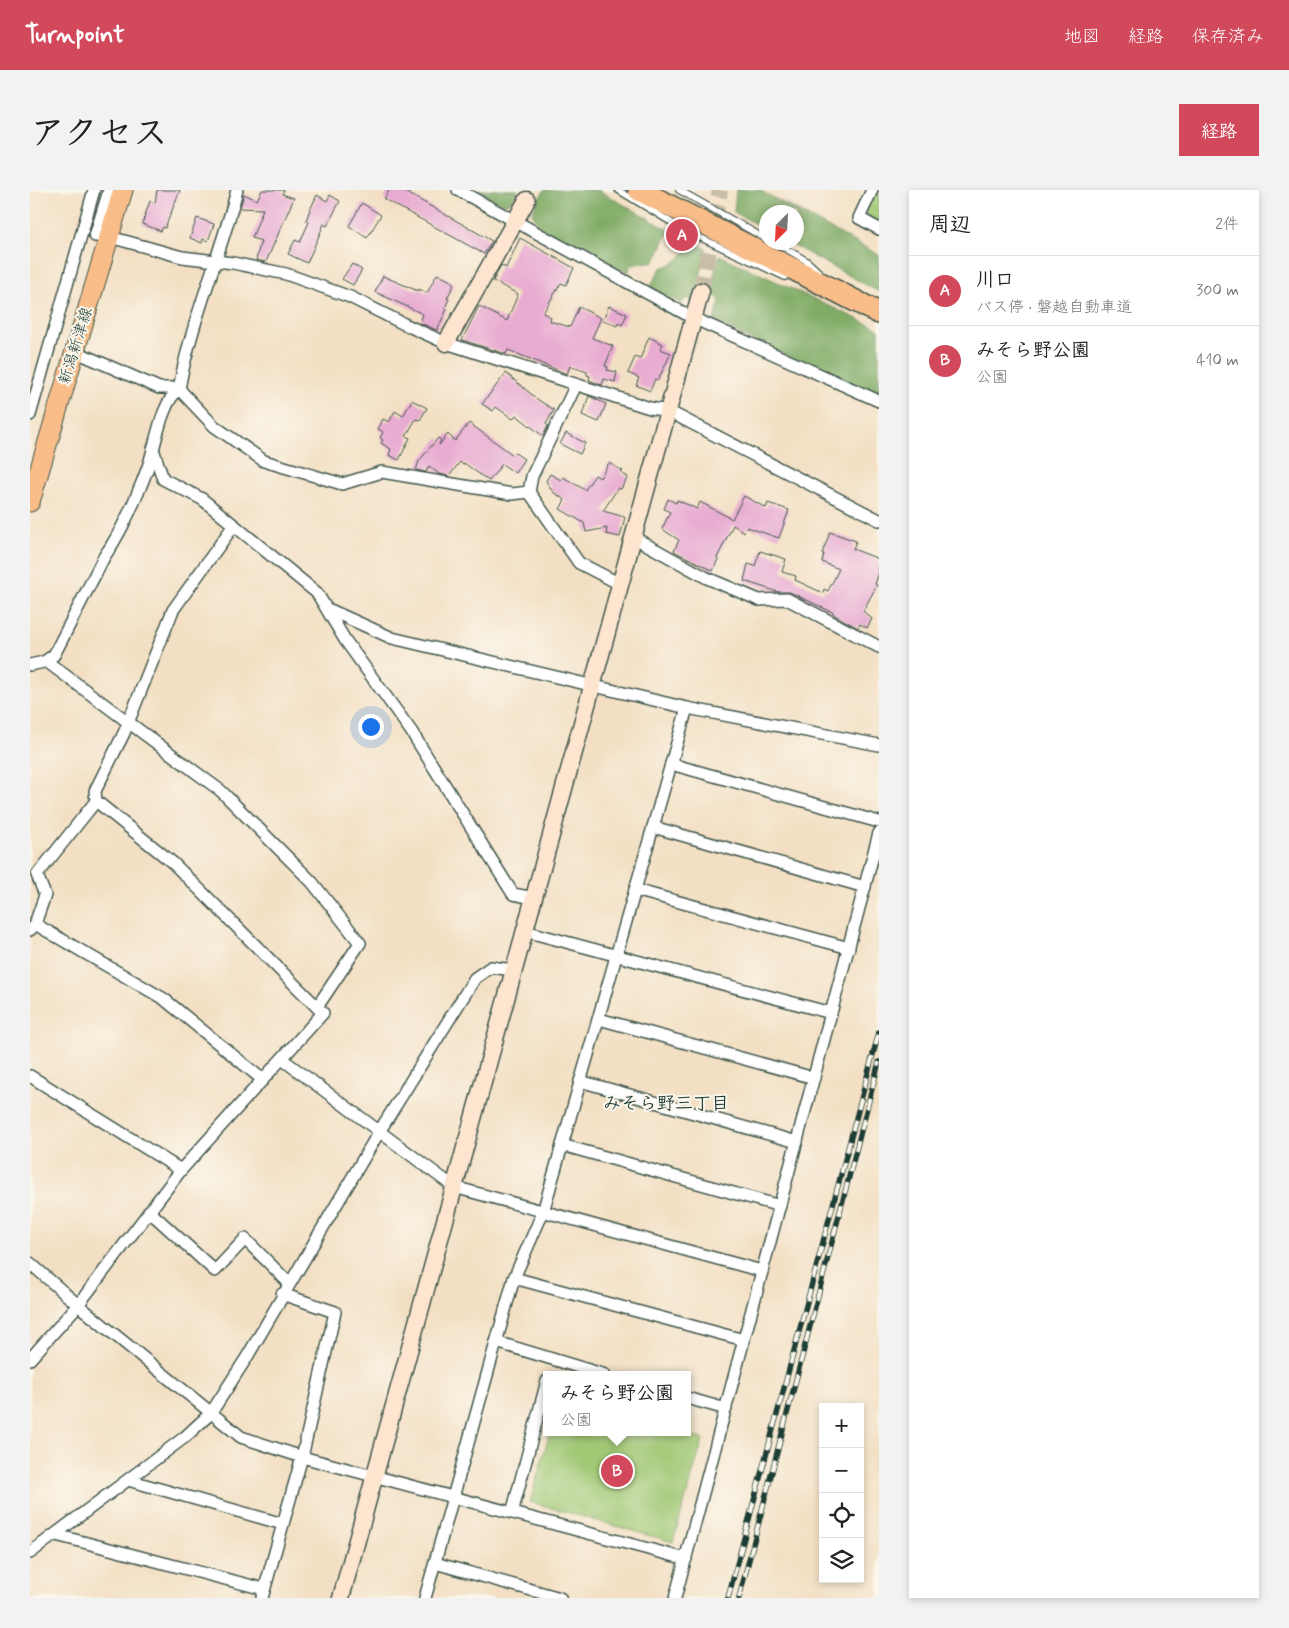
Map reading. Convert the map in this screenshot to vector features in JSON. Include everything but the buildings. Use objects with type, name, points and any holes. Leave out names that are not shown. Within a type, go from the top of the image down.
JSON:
[{"type":"highway","points":[[639,190],[848,302],[879,313]]},
{"type":"main road","name":"新潟新津線","points":[[30,502],[123,190]]},
{"type":"street","points":[[30,415],[94,190]]},
{"type":"street","points":[[109,190],[95,236],[110,237],[182,257],[217,261],[286,274],[350,296],[404,324],[446,342],[576,385],[650,408],[668,411],[879,520]]},
{"type":"street","points":[[30,665],[46,661],[54,655],[104,557],[115,542],[148,467],[160,427],[173,394],[179,388],[186,351],[217,261],[237,190]]},
{"type":"street","points":[[458,190],[693,318],[879,401]]},
{"type":"street","points":[[872,190],[858,218],[879,229]]},
{"type":"street","points":[[446,342],[516,223],[527,200]]},
{"type":"street","points":[[341,1598],[701,291]]},
{"type":"street","points":[[74,351],[159,388],[179,388],[214,426],[264,461],[342,484],[382,472],[504,493],[529,492]]},
{"type":"street","points":[[576,385],[532,476],[529,492],[579,563],[620,584]]},
{"type":"street","points":[[154,449],[163,479],[202,499],[317,593],[330,610],[345,640],[410,730],[513,894],[534,898]]},
{"type":"street","points":[[234,525],[173,610],[129,721],[95,791],[96,801],[37,875],[45,895],[32,927],[164,999],[263,1080]]},
{"type":"street","points":[[633,537],[707,578],[759,600],[787,599],[879,647]]},
{"type":"street","points":[[330,610],[392,638],[687,708],[879,745]]},
{"type":"street","points":[[46,661],[221,791],[312,882],[360,943],[317,1007]]},
{"type":"street","points":[[425,1598],[514,1278],[543,1212],[687,708]]},
{"type":"street","points":[[671,764],[879,822]]},
{"type":"street","points":[[30,1359],[78,1306],[181,1170],[322,1013],[173,863],[96,801]]},
{"type":"street","points":[[653,827],[865,887]]},
{"type":"street","points":[[676,1598],[879,833]]},
{"type":"street","points":[[30,882],[45,895]]},
{"type":"street","points":[[635,890],[848,948]]},
{"type":"street","points":[[524,931],[617,954],[831,1013]]},
{"type":"street","points":[[30,1553],[185,1437],[211,1413],[247,1358],[282,1294],[379,1132],[475,978],[491,967],[513,970]]},
{"type":"street","points":[[598,1018],[814,1078]]},
{"type":"street","points":[[282,1058],[454,1187],[762,1271]]},
{"type":"street","points":[[30,1076],[181,1170]]},
{"type":"street","points":[[580,1081],[797,1142]]},
{"type":"street","points":[[562,1145],[780,1206]]},
{"type":"street","points":[[149,1211],[215,1271],[245,1238],[289,1283]]},
{"type":"street","points":[[30,1262],[78,1306],[241,1437],[302,1457],[686,1560]]},
{"type":"street","points":[[514,1278],[744,1340]]},
{"type":"street","points":[[56,1535],[263,1594],[302,1457],[335,1312],[282,1294]]},
{"type":"street","points":[[496,1342],[591,1371]]},
{"type":"street","points":[[550,1371],[552,1360]]},
{"type":"street","points":[[512,1513],[543,1396]]},
{"type":"street","points":[[691,1399],[726,1409]]},
{"type":"street","points":[[128,1480],[283,1524]]},
{"type":"street","points":[[435,1563],[560,1598]]},
{"type":"lane","points":[[618,190],[684,230],[791,280]]},
{"type":"lane","points":[[679,190],[759,235]]},
{"type":"lane","points":[[788,250],[807,261],[848,302],[879,318]]},
{"type":"green space","points":[[474,190],[518,190],[511,202],[503,204]]},
{"type":"green space","points":[[544,190],[598,190],[669,230],[655,261],[631,265],[628,273],[539,227],[532,212]]},
{"type":"green space","points":[[736,190],[759,190],[787,205],[759,205],[759,226],[734,212]]},
{"type":"green space","points":[[876,190],[879,190],[879,226],[863,218]]},
{"type":"green space","points":[[804,214],[879,255],[879,292],[802,250],[804,250]]},
{"type":"green space","points":[[689,244],[706,248],[695,303],[686,298],[681,304],[650,287],[661,268],[678,260]]},
{"type":"green space","points":[[719,255],[879,329],[879,398],[714,321],[720,301],[710,291]]},
{"type":"green space","points":[[549,1436],[691,1436],[703,1439],[673,1542],[530,1502]]},
{"type":"tunnel","points":[[701,291],[720,190]]},
{"type":"railway","points":[[728,1598],[879,1032]]},
{"type":"railway","points":[[739,1598],[879,1062]]},
{"type":"place","name":"川口","points":[[682,235]]},
{"type":"place","name":"みそら野公園","points":[[617,1471]]},
{"type":"district","name":"みそら野三丁目","points":[[666,1104]]}]
